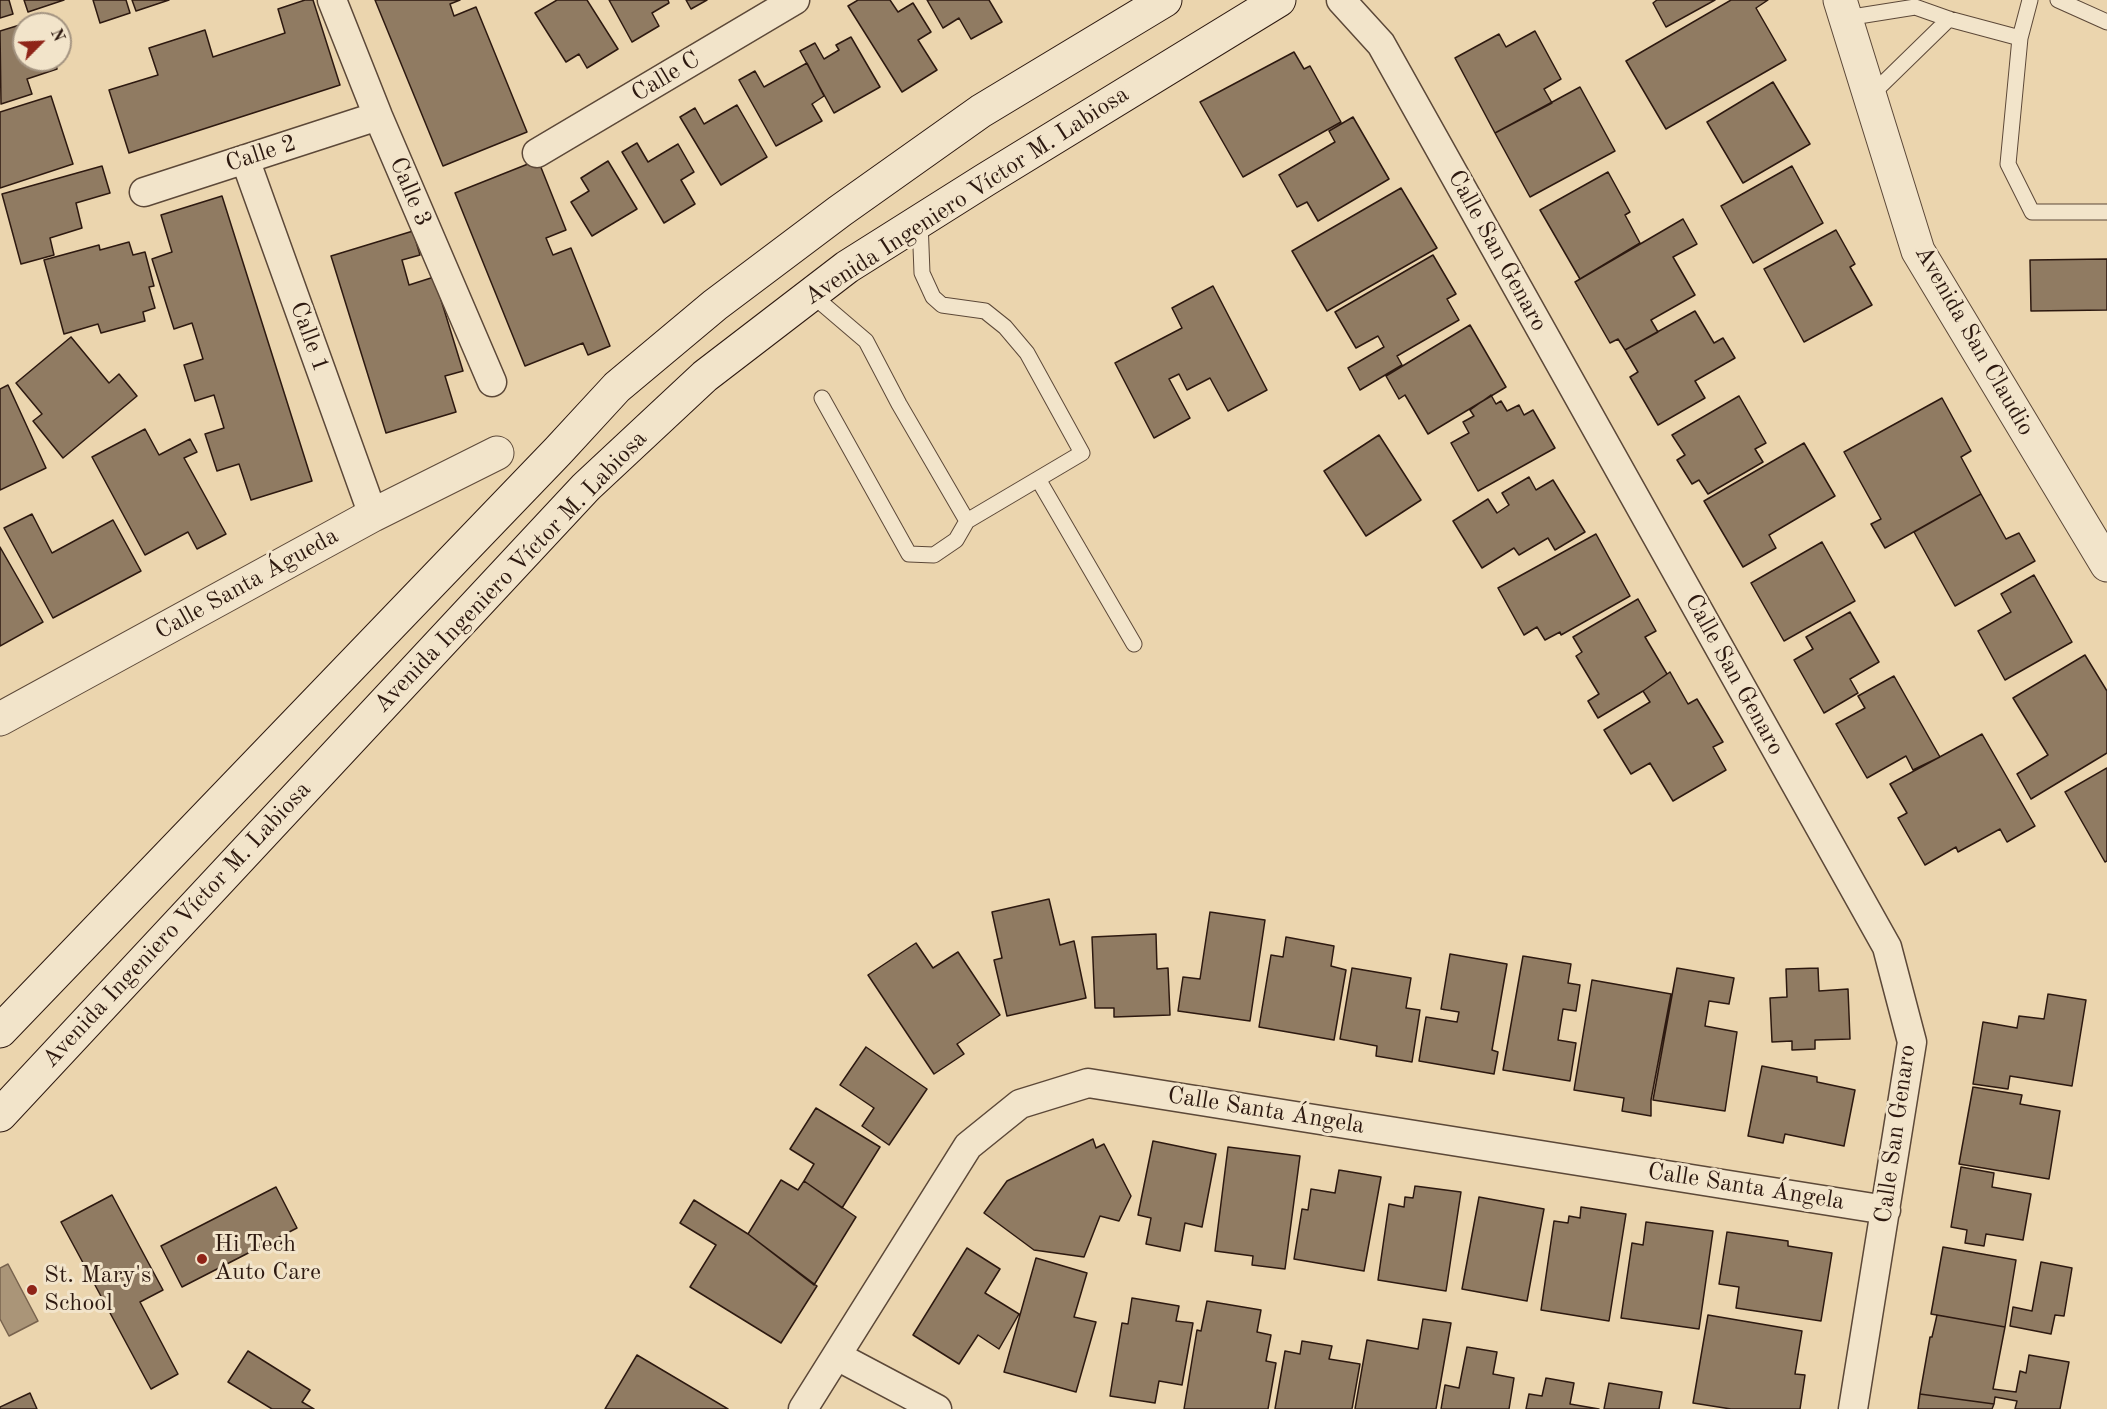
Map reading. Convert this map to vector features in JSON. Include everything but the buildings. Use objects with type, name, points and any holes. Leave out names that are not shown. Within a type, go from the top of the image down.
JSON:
[{"type":"main road","name":"Avenida Ingeniero Víctor M. Labiosa","points":[[0,1031],[617,387],[715,305],[868,191],[981,111],[1165,0]]},
{"type":"main road","name":"Avenida Ingeniero Víctor M. Labiosa","points":[[0,1114],[586,487],[705,376],[847,267],[1279,0]]},
{"type":"main road","name":"Avenida San Claudio","points":[[1843,9],[1918,251],[2107,565]]},
{"type":"main road","name":"Calle Santa Águeda","points":[[0,719],[373,515],[497,453]]},
{"type":"street","name":"Calle 3","points":[[332,0],[378,116],[492,382]]},
{"type":"street","name":"Calle C","points":[[537,153],[795,0]]},
{"type":"street","name":"Calle San Genaro","points":[[1341,0],[1382,44],[1887,947],[1912,1042],[1853,1409]]},
{"type":"street","name":"Calle 2","points":[[144,192],[378,116]]},
{"type":"street","name":"Calle 1","points":[[245,159],[373,515]]},
{"type":"street","name":"Calle Santa Ángela","points":[[803,1409],[968,1146],[1020,1104],[1088,1083],[1886,1210]]},
{"type":"street","points":[[837,1356],[937,1409]]},
{"type":"lane","points":[[2030,0],[2020,38],[2008,164],[2032,212],[2107,212]]},
{"type":"lane","points":[[2058,0],[2107,22]]},
{"type":"lane","points":[[1843,9],[1915,7],[1949,19],[2020,38]]},
{"type":"lane","points":[[1869,97],[1949,19]]},
{"type":"lane","points":[[822,398],[909,554],[934,555],[956,540],[967,521],[1082,453],[1027,353],[1005,327],[985,310],[942,305],[933,297],[922,273],[920,221]]},
{"type":"lane","points":[[811,294],[866,341],[899,404],[967,521]]},
{"type":"lane","points":[[1038,479],[1134,644]]},
{"type":"shaded area","points":[[8,1264],[38,1321],[9,1336],[0,1319],[0,1268]]},
{"type":"place","name":"Hi Tech Auto Care","points":[[202,1259]]},
{"type":"place","name":"St. Mary's School","points":[[32,1290]]}]
